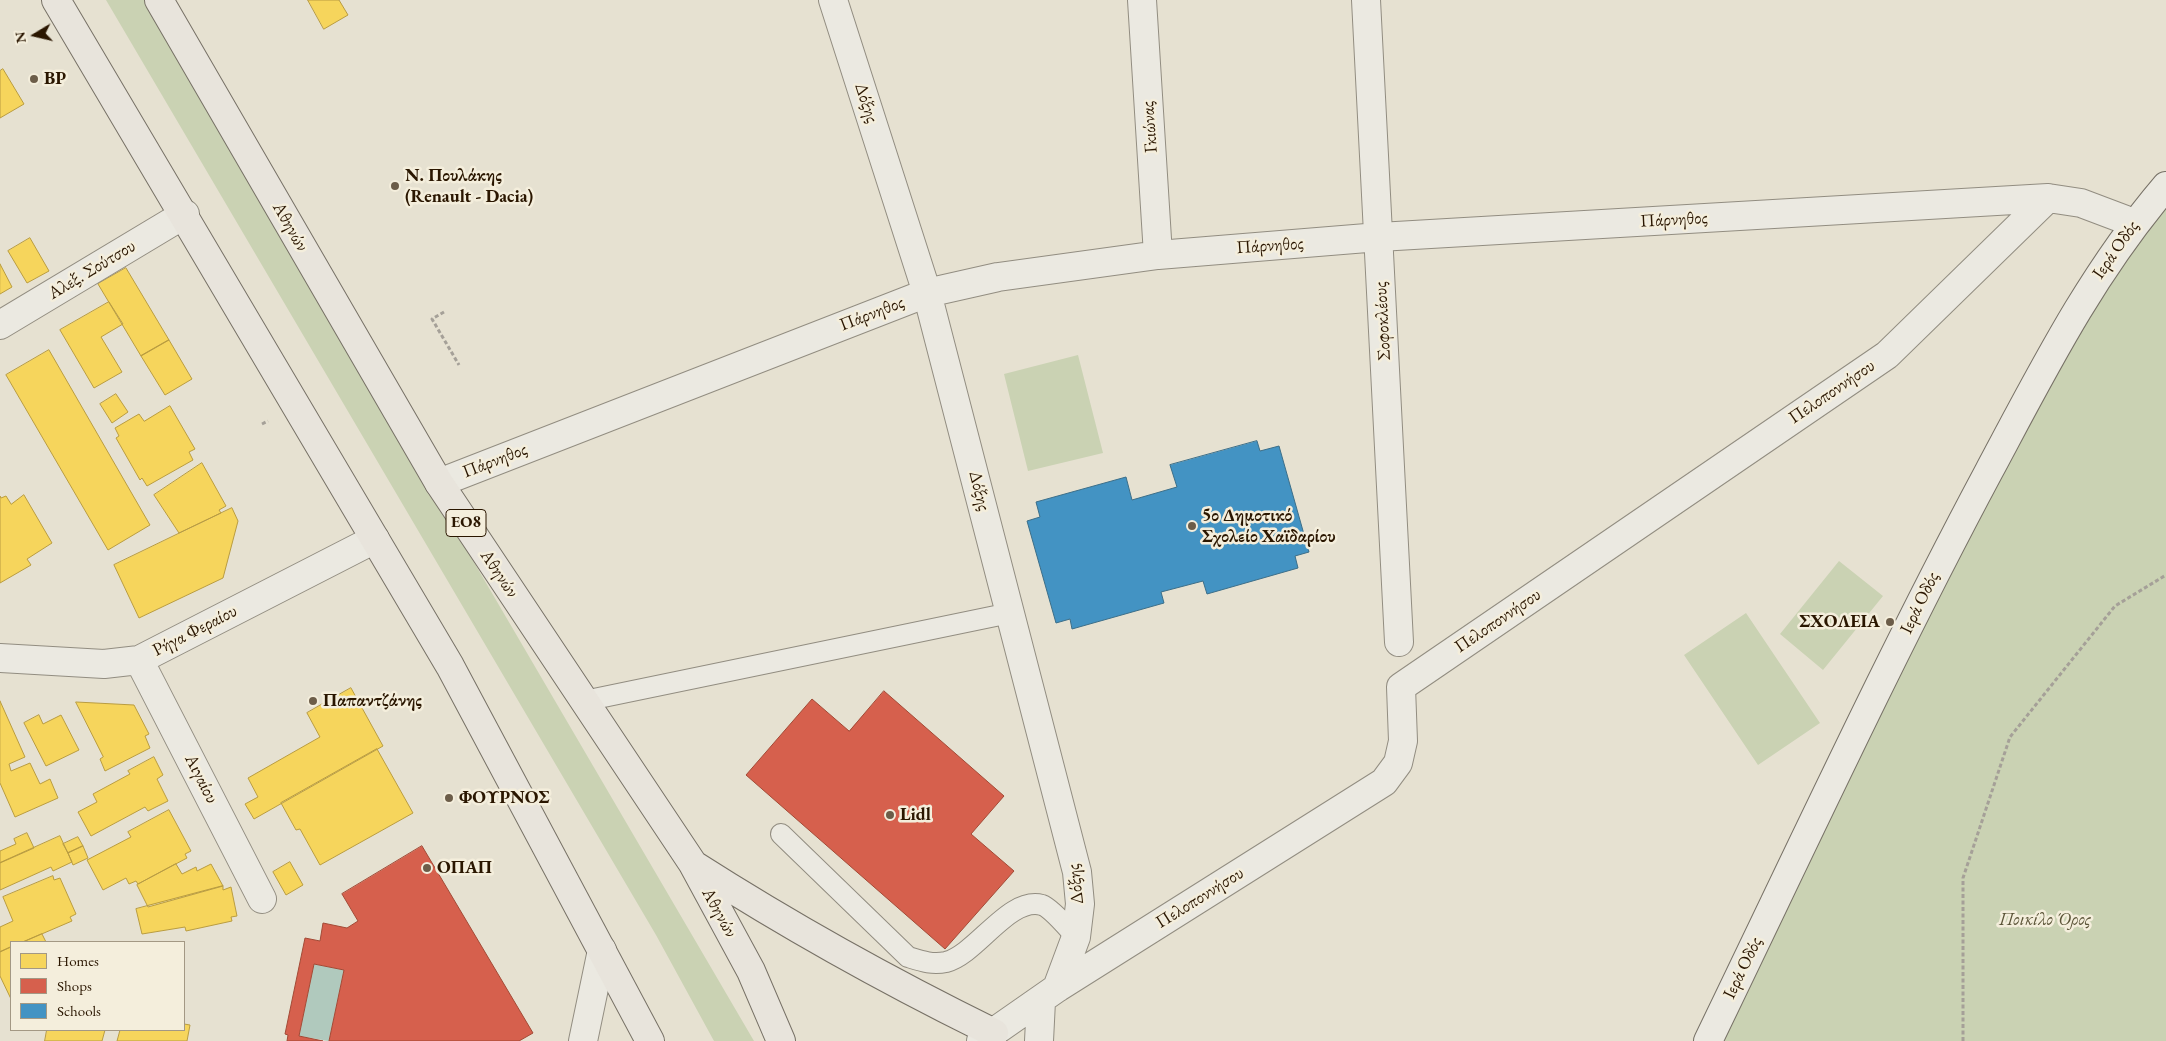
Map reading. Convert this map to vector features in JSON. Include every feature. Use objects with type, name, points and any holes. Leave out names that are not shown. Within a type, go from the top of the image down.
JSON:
[{"type":"highway","points":[[56,0],[450,666],[650,1041]]},
{"type":"highway","name":"Αθηνών","points":[[159,0],[439,483],[692,864],[751,971],[781,1041]]},
{"type":"highway","points":[[692,864],[775,916],[987,1037]]},
{"type":"street","name":"Δόξης","points":[[833,0],[927,293],[1076,872],[1080,904],[1076,937],[1049,995]]},
{"type":"street","name":"Γκιώνας","points":[[1142,0],[1158,255]]},
{"type":"street","name":"Σοφοκλέους","points":[[1366,0],[1399,642]]},
{"type":"street","name":"Ιερά Οδός","points":[[1708,1041],[1937,568],[2090,287],[2134,223],[2166,186]]},
{"type":"street","name":"Πάρνηθος","points":[[439,483],[927,293],[1034,270],[1158,255],[1379,237],[2048,198],[2081,203],[2134,223]]},
{"type":"street","name":"Πελοποννήσου","points":[[987,1037],[1049,995],[1384,782],[1398,763],[1403,741],[1401,687],[1886,355],[2048,198]]},
{"type":"street","name":"Αλεξ. Σούτσου","points":[[0,325],[184,214]]},
{"type":"street","name":"Ρήγα Φεραίου","points":[[0,658],[104,664],[139,660],[375,539]]},
{"type":"street","name":"Αιγαίου","points":[[139,660],[262,899]]},
{"type":"street","points":[[582,1041],[602,950]]},
{"type":"street","points":[[1039,1041],[1049,995]]},
{"type":"lane","points":[[584,701],[1010,614]]},
{"type":"lane","points":[[781,834],[908,957],[927,964],[947,962],[1015,910],[1030,904],[1044,906],[1076,937]]},
{"type":"path","points":[[444,312],[432,319],[459,365]]},
{"type":"path","points":[[1963,1041],[1963,878],[2010,737],[2115,606],[2166,575]]},
{"type":"green space","points":[[106,0],[145,0],[754,1041],[714,1041],[656,935]]},
{"type":"green space","name":"Ποικίλο Όρος","points":[[2166,186],[2166,1041],[1708,1041],[1937,568]]},
{"type":"green space","points":[[1078,355],[1103,453],[1028,471],[1004,374]]},
{"type":"green space","points":[[1839,561],[1883,596],[1823,670],[1780,634]]},
{"type":"green space","points":[[1746,613],[1820,723],[1758,765],[1684,655]]},
{"type":"shaded area","points":[[314,964],[344,970],[329,1041],[299,1036]]},
{"type":"building: Homes","points":[[308,0],[339,0],[348,15],[324,29]]},
{"type":"building: Homes","points":[[3,69],[24,104],[0,118],[0,71]]},
{"type":"building: Homes","points":[[30,238],[49,271],[27,283],[8,251]]},
{"type":"building: Homes","points":[[0,264],[12,287],[0,294]]},
{"type":"building: Homes","points":[[126,268],[169,340],[141,356],[98,284]]},
{"type":"building: Homes","points":[[109,302],[123,324],[101,337],[122,372],[94,388],[60,330]]},
{"type":"building: Homes","points":[[169,340],[192,379],[165,395],[141,356]]},
{"type":"building: Homes","points":[[49,350],[150,525],[108,550],[6,375]]},
{"type":"building: Homes","points":[[116,394],[128,412],[112,423],[100,404]]},
{"type":"building: Homes","points":[[170,406],[195,449],[189,452],[193,460],[147,486],[142,478],[140,480],[116,438],[119,436],[115,428],[139,414],[144,421]]},
{"type":"building: Homes","points":[[202,463],[226,506],[219,510],[221,513],[179,533],[154,495]]},
{"type":"building: Homes","points":[[24,495],[52,543],[27,559],[31,565],[0,583],[0,496],[1,498],[6,496],[11,504]]},
{"type":"building: Homes","points":[[232,508],[238,521],[223,578],[139,618],[114,565]]},
{"type":"building: Homes","points":[[351,688],[383,746],[254,819],[245,804],[258,797],[248,778],[320,737],[307,713]]},
{"type":"building: Homes","points":[[0,701],[25,757],[9,764],[11,771],[30,763],[40,784],[50,779],[58,798],[15,817],[0,783]]},
{"type":"building: Homes","points":[[76,702],[134,705],[149,734],[145,736],[150,748],[105,771],[100,759],[103,757]]},
{"type":"building: Homes","points":[[39,715],[43,724],[61,715],[79,750],[46,766],[24,723]]},
{"type":"building: Homes","points":[[377,749],[413,813],[320,865],[300,829],[296,830],[281,803]]},
{"type":"building: Homes","points":[[154,757],[163,775],[157,779],[168,801],[148,811],[145,807],[91,836],[78,812],[97,802],[93,794],[130,774],[128,771]]},
{"type":"building: Homes","points":[[169,810],[191,851],[185,854],[187,858],[138,884],[136,881],[129,884],[126,878],[103,890],[87,860],[131,837],[128,832]]},
{"type":"building: Homes","points":[[27,833],[34,848],[0,863],[0,851],[16,844],[14,839]]},
{"type":"building: Homes","points":[[60,836],[72,862],[53,871],[51,867],[0,890],[0,863]]},
{"type":"building: Homes","points":[[78,837],[83,846],[68,853],[63,844]]},
{"type":"building: Homes","points":[[83,846],[88,858],[73,865],[68,853]]},
{"type":"building: Homes","points":[[290,862],[303,885],[286,895],[273,872]]},
{"type":"building: Homes","points":[[176,864],[182,874],[196,867],[197,871],[211,864],[223,886],[148,907],[137,885]]},
{"type":"building: Homes","points":[[53,876],[54,880],[60,878],[76,914],[70,917],[72,921],[25,941],[10,941],[10,947],[0,952],[0,927],[13,921],[3,897]]},
{"type":"building: Homes","points":[[223,886],[223,890],[231,887],[237,916],[231,917],[232,921],[186,931],[185,927],[142,934],[136,909]]},
{"type":"building: Homes","points":[[42,934],[46,941],[25,941]]},
{"type":"building: Homes","points":[[10,947],[10,997],[0,976],[0,952]]},
{"type":"building: Homes","points":[[185,1024],[190,1025],[187,1041],[117,1041],[120,1031],[185,1031]]},
{"type":"building: Homes","points":[[47,1031],[105,1031],[102,1041],[45,1041]]},
{"type":"building: Shops","name":"Lidl","points":[[884,691],[1004,796],[971,834],[1014,871],[945,949],[746,775],[812,699],[849,731]]},
{"type":"building: Shops","points":[[422,846],[533,1033],[519,1041],[329,1041],[344,970],[314,964],[299,1036],[323,1041],[287,1041],[288,1035],[285,1034],[305,938],[320,941],[323,923],[347,928],[358,921],[342,894]]},
{"type":"building: Schools","points":[[1257,441],[1260,451],[1279,446],[1309,552],[1295,556],[1298,568],[1207,594],[1203,581],[1161,592],[1164,603],[1072,629],[1070,619],[1056,623],[1027,521],[1040,517],[1036,502],[1126,477],[1132,500],[1177,487],[1170,465]]},
{"type":"place","name":"BP","points":[[34,79]]},
{"type":"place","name":"Ν. Πουλάκης (Renault - Dacia)","points":[[395,186]]},
{"type":"place","name":"5ο Δημοτικό Σχολείο Χαϊδαρίου","points":[[1192,526]]},
{"type":"place","name":"ΣΧΟΛΕΙΑ","points":[[1890,622]]},
{"type":"place","name":"Παπαντζάνης","points":[[313,701]]},
{"type":"place","name":"ΦΟΥΡΝΟΣ","points":[[449,798]]},
{"type":"place","name":"Lidl","points":[[890,815]]},
{"type":"place","name":"ΟΠΑΠ","points":[[427,868]]}]
